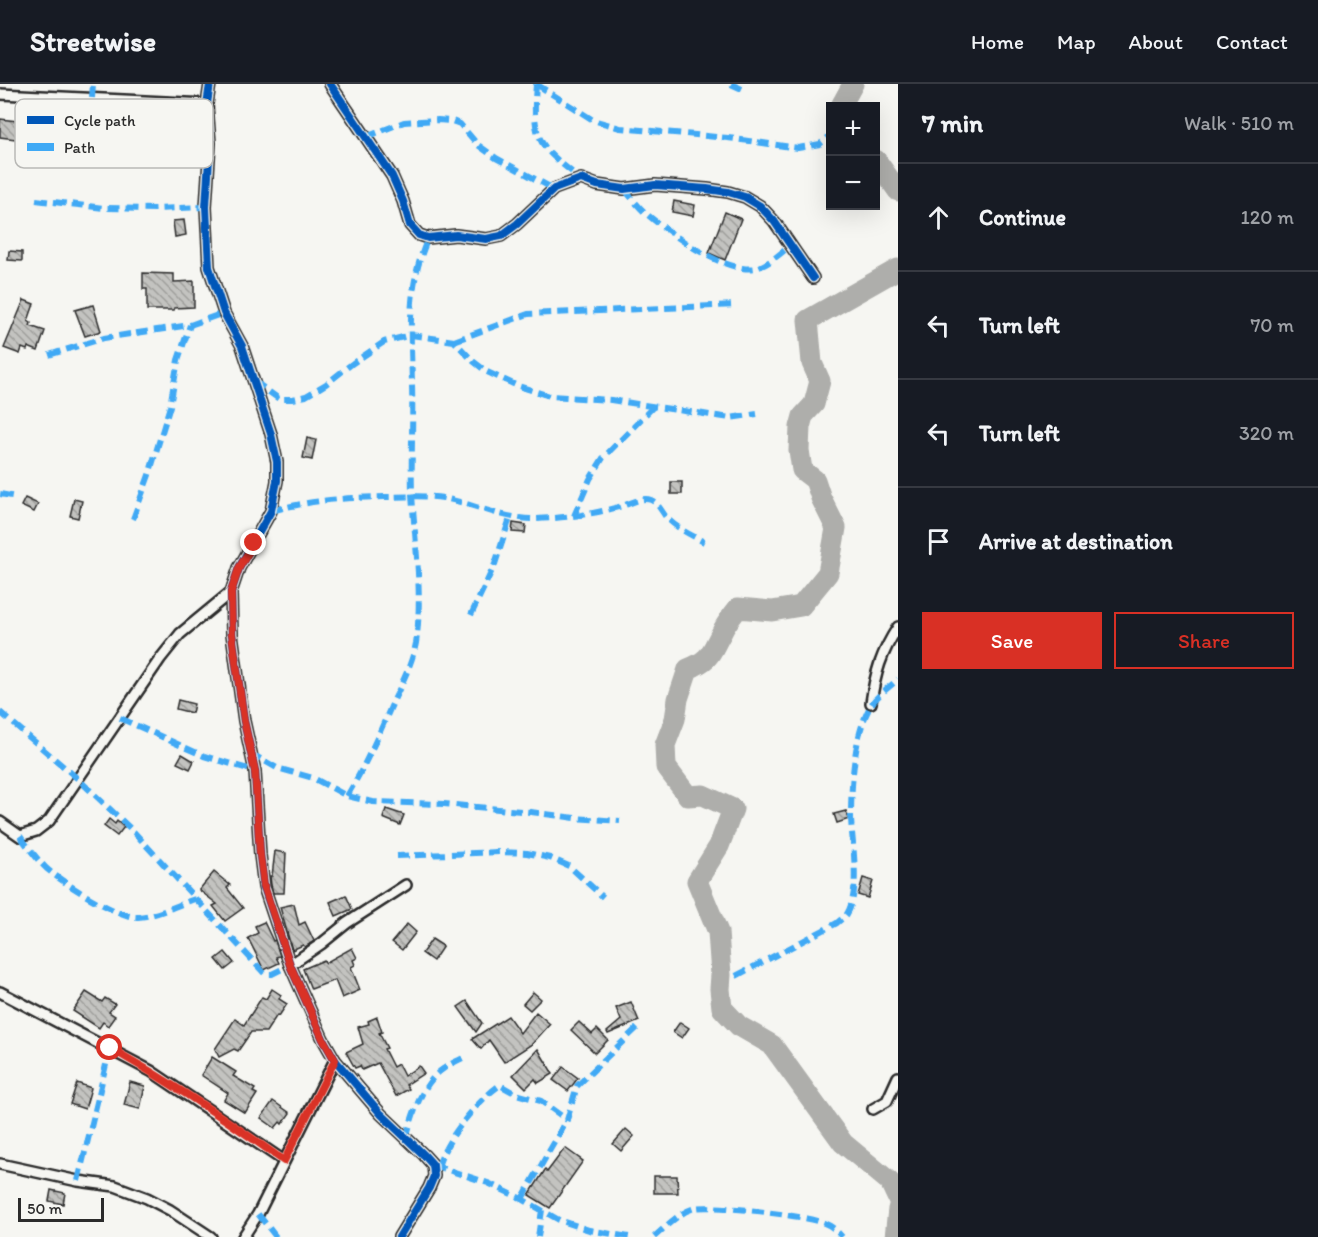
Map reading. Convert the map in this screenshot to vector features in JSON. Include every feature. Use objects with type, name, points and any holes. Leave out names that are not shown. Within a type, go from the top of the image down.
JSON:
[{"type":"street","points":[[208,99],[210,84]]},
{"type":"street","points":[[330,84],[392,176],[411,225],[419,235],[428,238],[456,235],[486,239],[501,236],[554,189],[580,179],[607,187],[624,189],[655,185],[707,189],[745,197],[760,206],[813,278]]},
{"type":"street","points":[[0,94],[104,99]]},
{"type":"street","points":[[208,168],[206,207],[209,267],[224,312],[242,346],[271,434],[277,462],[277,482],[271,511],[239,568],[231,592],[232,634],[244,721],[255,771],[264,886],[290,965],[323,1039],[335,1060],[381,1114],[433,1165],[434,1176],[429,1188],[399,1237]]},
{"type":"street","points":[[0,822],[20,836],[36,831],[49,821],[166,650],[180,634],[231,592]]},
{"type":"street","points":[[871,703],[875,674],[898,627]]},
{"type":"street","points":[[290,965],[347,923],[406,885]]},
{"type":"street","points":[[0,992],[151,1071],[284,1161]]},
{"type":"street","points":[[243,1237],[258,1214],[335,1060]]},
{"type":"street","points":[[873,1109],[887,1101],[898,1077]]},
{"type":"street","points":[[0,1164],[78,1181],[116,1186],[170,1210],[211,1237]]},
{"type":"building","points":[[0,119],[15,121],[15,139],[0,137]]},
{"type":"building","points":[[674,201],[695,205],[693,216],[672,212]]},
{"type":"building","points":[[725,212],[741,219],[725,260],[709,253]]},
{"type":"building","points":[[184,220],[186,235],[175,237],[173,221]]},
{"type":"building","points":[[9,251],[22,252],[22,261],[8,260]]},
{"type":"building","points":[[143,273],[174,274],[174,282],[194,281],[194,307],[147,310],[147,289],[143,289]]},
{"type":"building","points":[[24,300],[34,304],[28,321],[31,323],[30,326],[45,331],[38,351],[28,347],[27,350],[22,348],[20,354],[4,348]]},
{"type":"building","points":[[93,305],[101,331],[85,336],[75,310]]},
{"type":"building","points":[[307,438],[316,440],[312,460],[303,458]]},
{"type":"building","points":[[671,482],[682,482],[682,494],[671,494]]},
{"type":"building","points":[[25,498],[38,504],[34,512],[21,506]]},
{"type":"building","points":[[74,499],[82,501],[78,518],[70,516]]},
{"type":"building","points":[[513,523],[526,525],[525,533],[512,532]]},
{"type":"building","points":[[178,700],[194,704],[192,713],[176,709]]},
{"type":"building","points":[[182,754],[194,761],[190,769],[177,763]]},
{"type":"building","points":[[386,809],[404,815],[400,825],[383,818]]},
{"type":"building","points":[[846,811],[849,819],[837,823],[834,814]]},
{"type":"building","points":[[109,819],[115,824],[117,821],[124,827],[117,836],[104,826]]},
{"type":"building","points":[[275,851],[286,853],[284,893],[273,893],[271,885],[270,876],[272,876]]},
{"type":"building","points":[[214,872],[230,885],[227,888],[243,908],[225,921],[213,906],[217,904],[199,890]]},
{"type":"building","points":[[863,878],[873,881],[868,898],[858,895]]},
{"type":"building","points":[[346,895],[352,909],[336,916],[330,902]]},
{"type":"building","points":[[294,904],[299,925],[305,922],[314,941],[305,947],[303,945],[292,950],[280,907]]},
{"type":"building","points":[[264,922],[273,941],[275,940],[280,956],[276,957],[279,963],[264,970],[248,938],[258,933],[255,926]]},
{"type":"building","points":[[407,924],[416,932],[402,950],[392,942]]},
{"type":"building","points":[[432,939],[443,946],[433,961],[422,953]]},
{"type":"building","points":[[352,948],[357,958],[353,960],[355,965],[351,967],[360,990],[342,998],[335,980],[311,989],[303,969],[324,960],[325,963]]},
{"type":"building","points":[[225,952],[234,963],[225,970],[216,959]]},
{"type":"building","points":[[272,989],[281,995],[279,999],[287,1004],[279,1016],[277,1015],[266,1032],[251,1032],[238,1051],[234,1049],[219,1057],[215,1049],[235,1019],[244,1025],[262,997],[266,999]]},
{"type":"building","points":[[86,992],[102,1002],[105,998],[115,1004],[109,1012],[115,1016],[108,1026],[103,1022],[99,1028],[73,1011]]},
{"type":"building","points":[[533,992],[541,999],[530,1010],[523,1004]]},
{"type":"building","points":[[467,1001],[482,1023],[476,1032],[458,1007]]},
{"type":"building","points":[[631,1002],[639,1021],[608,1034],[607,1032],[621,1020],[616,1008]]},
{"type":"building","points":[[536,1012],[550,1024],[532,1044],[504,1062],[489,1040],[481,1049],[472,1039],[508,1016],[520,1033]]},
{"type":"building","points":[[377,1017],[382,1032],[379,1033],[387,1048],[384,1049],[393,1067],[398,1064],[404,1076],[419,1066],[424,1073],[406,1085],[409,1089],[396,1096],[378,1063],[362,1070],[360,1066],[355,1068],[346,1052],[363,1044],[358,1027],[369,1024],[368,1021]]},
{"type":"building","points":[[579,1022],[592,1034],[597,1029],[608,1040],[595,1053],[571,1030]]},
{"type":"building","points":[[680,1022],[689,1028],[682,1038],[673,1032]]},
{"type":"building","points":[[538,1049],[553,1074],[538,1083],[535,1079],[526,1088],[513,1075]]},
{"type":"building","points":[[212,1057],[236,1072],[233,1076],[255,1089],[253,1092],[257,1094],[245,1113],[224,1100],[228,1093],[201,1075]]},
{"type":"building","points":[[563,1067],[578,1078],[568,1091],[553,1080]]},
{"type":"building","points":[[130,1082],[145,1086],[140,1109],[124,1105]]},
{"type":"building","points":[[77,1083],[91,1088],[85,1109],[70,1104]]},
{"type":"building","points":[[273,1101],[290,1113],[282,1124],[280,1122],[275,1128],[261,1118]]},
{"type":"building","points":[[626,1129],[634,1136],[621,1151],[613,1144]]},
{"type":"building","points":[[565,1148],[583,1161],[550,1208],[529,1195],[545,1170],[547,1172]]},
{"type":"building","points":[[654,1176],[677,1176],[678,1193],[654,1193]]},
{"type":"building","points":[[51,1190],[65,1193],[63,1204],[49,1201]]},
{"type":"waterway","points":[[843,102],[853,84]]},
{"type":"waterway","points":[[880,166],[898,191]]},
{"type":"waterway","points":[[898,269],[808,320],[812,363],[820,381],[814,404],[803,416],[799,450],[802,470],[815,480],[836,528],[828,573],[801,606],[772,611],[738,608],[725,625],[709,655],[702,662],[688,669],[678,699],[675,719],[665,745],[666,767],[688,796],[703,795],[733,809],[719,846],[697,881],[718,932],[722,1008],[739,1026],[772,1045],[843,1143],[890,1182],[898,1199]]},
{"type":"waterway","points":[[895,1237],[898,1209]]},
{"type":"marked path","points":[[92,98],[93,84]]},
{"type":"marked path","points":[[536,84],[593,120],[620,128],[728,138],[798,148],[820,144],[826,139]]},
{"type":"marked path","points":[[536,84],[535,118],[540,140],[555,158],[581,179]]},
{"type":"marked path","points":[[731,84],[744,90]]},
{"type":"marked path","points":[[366,137],[404,122],[452,121],[460,124],[478,145],[496,158],[554,189]]},
{"type":"marked path","points":[[624,189],[639,207],[671,233],[700,251],[730,265],[756,268],[770,262],[791,245]]},
{"type":"marked path","points":[[36,200],[104,208],[206,207]]},
{"type":"marked path","points":[[347,796],[372,750],[403,681],[416,643],[419,587],[412,494],[411,310],[416,275],[428,238]]},
{"type":"marked path","points":[[454,341],[528,314],[735,305]]},
{"type":"marked path","points":[[49,355],[104,338],[190,325],[224,313]]},
{"type":"marked path","points":[[133,519],[170,406],[178,360],[190,325]]},
{"type":"marked path","points":[[254,381],[279,399],[306,396],[384,342],[411,335],[454,341],[487,372],[518,386],[550,396],[611,400],[730,418],[757,414]]},
{"type":"marked path","points":[[574,516],[590,479],[603,458],[654,406]]},
{"type":"marked path","points":[[0,494],[17,497]]},
{"type":"marked path","points":[[271,511],[300,504],[341,499],[428,497],[443,498],[511,517],[535,519],[592,513],[648,499],[656,503],[674,525],[704,542]]},
{"type":"marked path","points":[[471,615],[495,564],[510,518]]},
{"type":"marked path","points":[[736,976],[837,923],[847,914],[854,893],[855,880],[851,805],[857,744],[871,705],[898,679]]},
{"type":"marked path","points":[[0,712],[78,779],[132,830],[265,974],[272,974],[290,965]]},
{"type":"marked path","points":[[120,718],[204,756],[255,771]]},
{"type":"marked path","points":[[250,753],[277,768],[313,778],[347,796],[373,802],[444,804],[620,821]]},
{"type":"marked path","points":[[20,836],[53,874],[90,898],[129,916],[145,916],[195,899]]},
{"type":"marked path","points":[[397,856],[527,853],[550,858],[569,866],[603,897]]},
{"type":"marked path","points":[[522,1199],[567,1120],[577,1086],[641,1024]]},
{"type":"marked path","points":[[78,1181],[110,1048]]},
{"type":"marked path","points":[[406,1138],[423,1091],[435,1075],[467,1056]]},
{"type":"marked path","points":[[438,1168],[454,1134],[482,1100],[500,1085],[516,1094],[541,1101],[567,1120]]},
{"type":"marked path","points":[[433,1165],[488,1183],[559,1220],[589,1230],[629,1237]]},
{"type":"marked path","points":[[654,1237],[684,1213],[705,1207],[760,1211],[815,1220],[829,1226],[842,1237]]},
{"type":"marked path","points":[[538,1237],[542,1210]]},
{"type":"marked path","points":[[258,1214],[276,1237]]},
{"type":"cycle path","points":[[208,99],[210,84]]},
{"type":"cycle path","points":[[330,84],[392,176],[410,225],[419,235],[428,238],[456,235],[486,239],[501,236],[554,189],[581,179],[597,185],[624,189],[655,185],[707,189],[745,197],[760,206],[774,221],[813,278]]},
{"type":"cycle path","points":[[208,168],[206,207],[209,267],[224,313],[242,346],[271,434],[277,462],[277,481],[271,511],[239,568],[231,592],[232,634],[244,721],[255,771],[264,887],[290,965],[323,1039],[335,1060],[381,1114],[433,1165],[434,1176],[429,1188],[399,1237]]},
{"type":"route","points":[[110,1048],[151,1071],[284,1161],[335,1060],[323,1039],[290,965],[264,886],[255,771],[244,721],[232,634],[231,592],[239,568],[254,543]]}]
